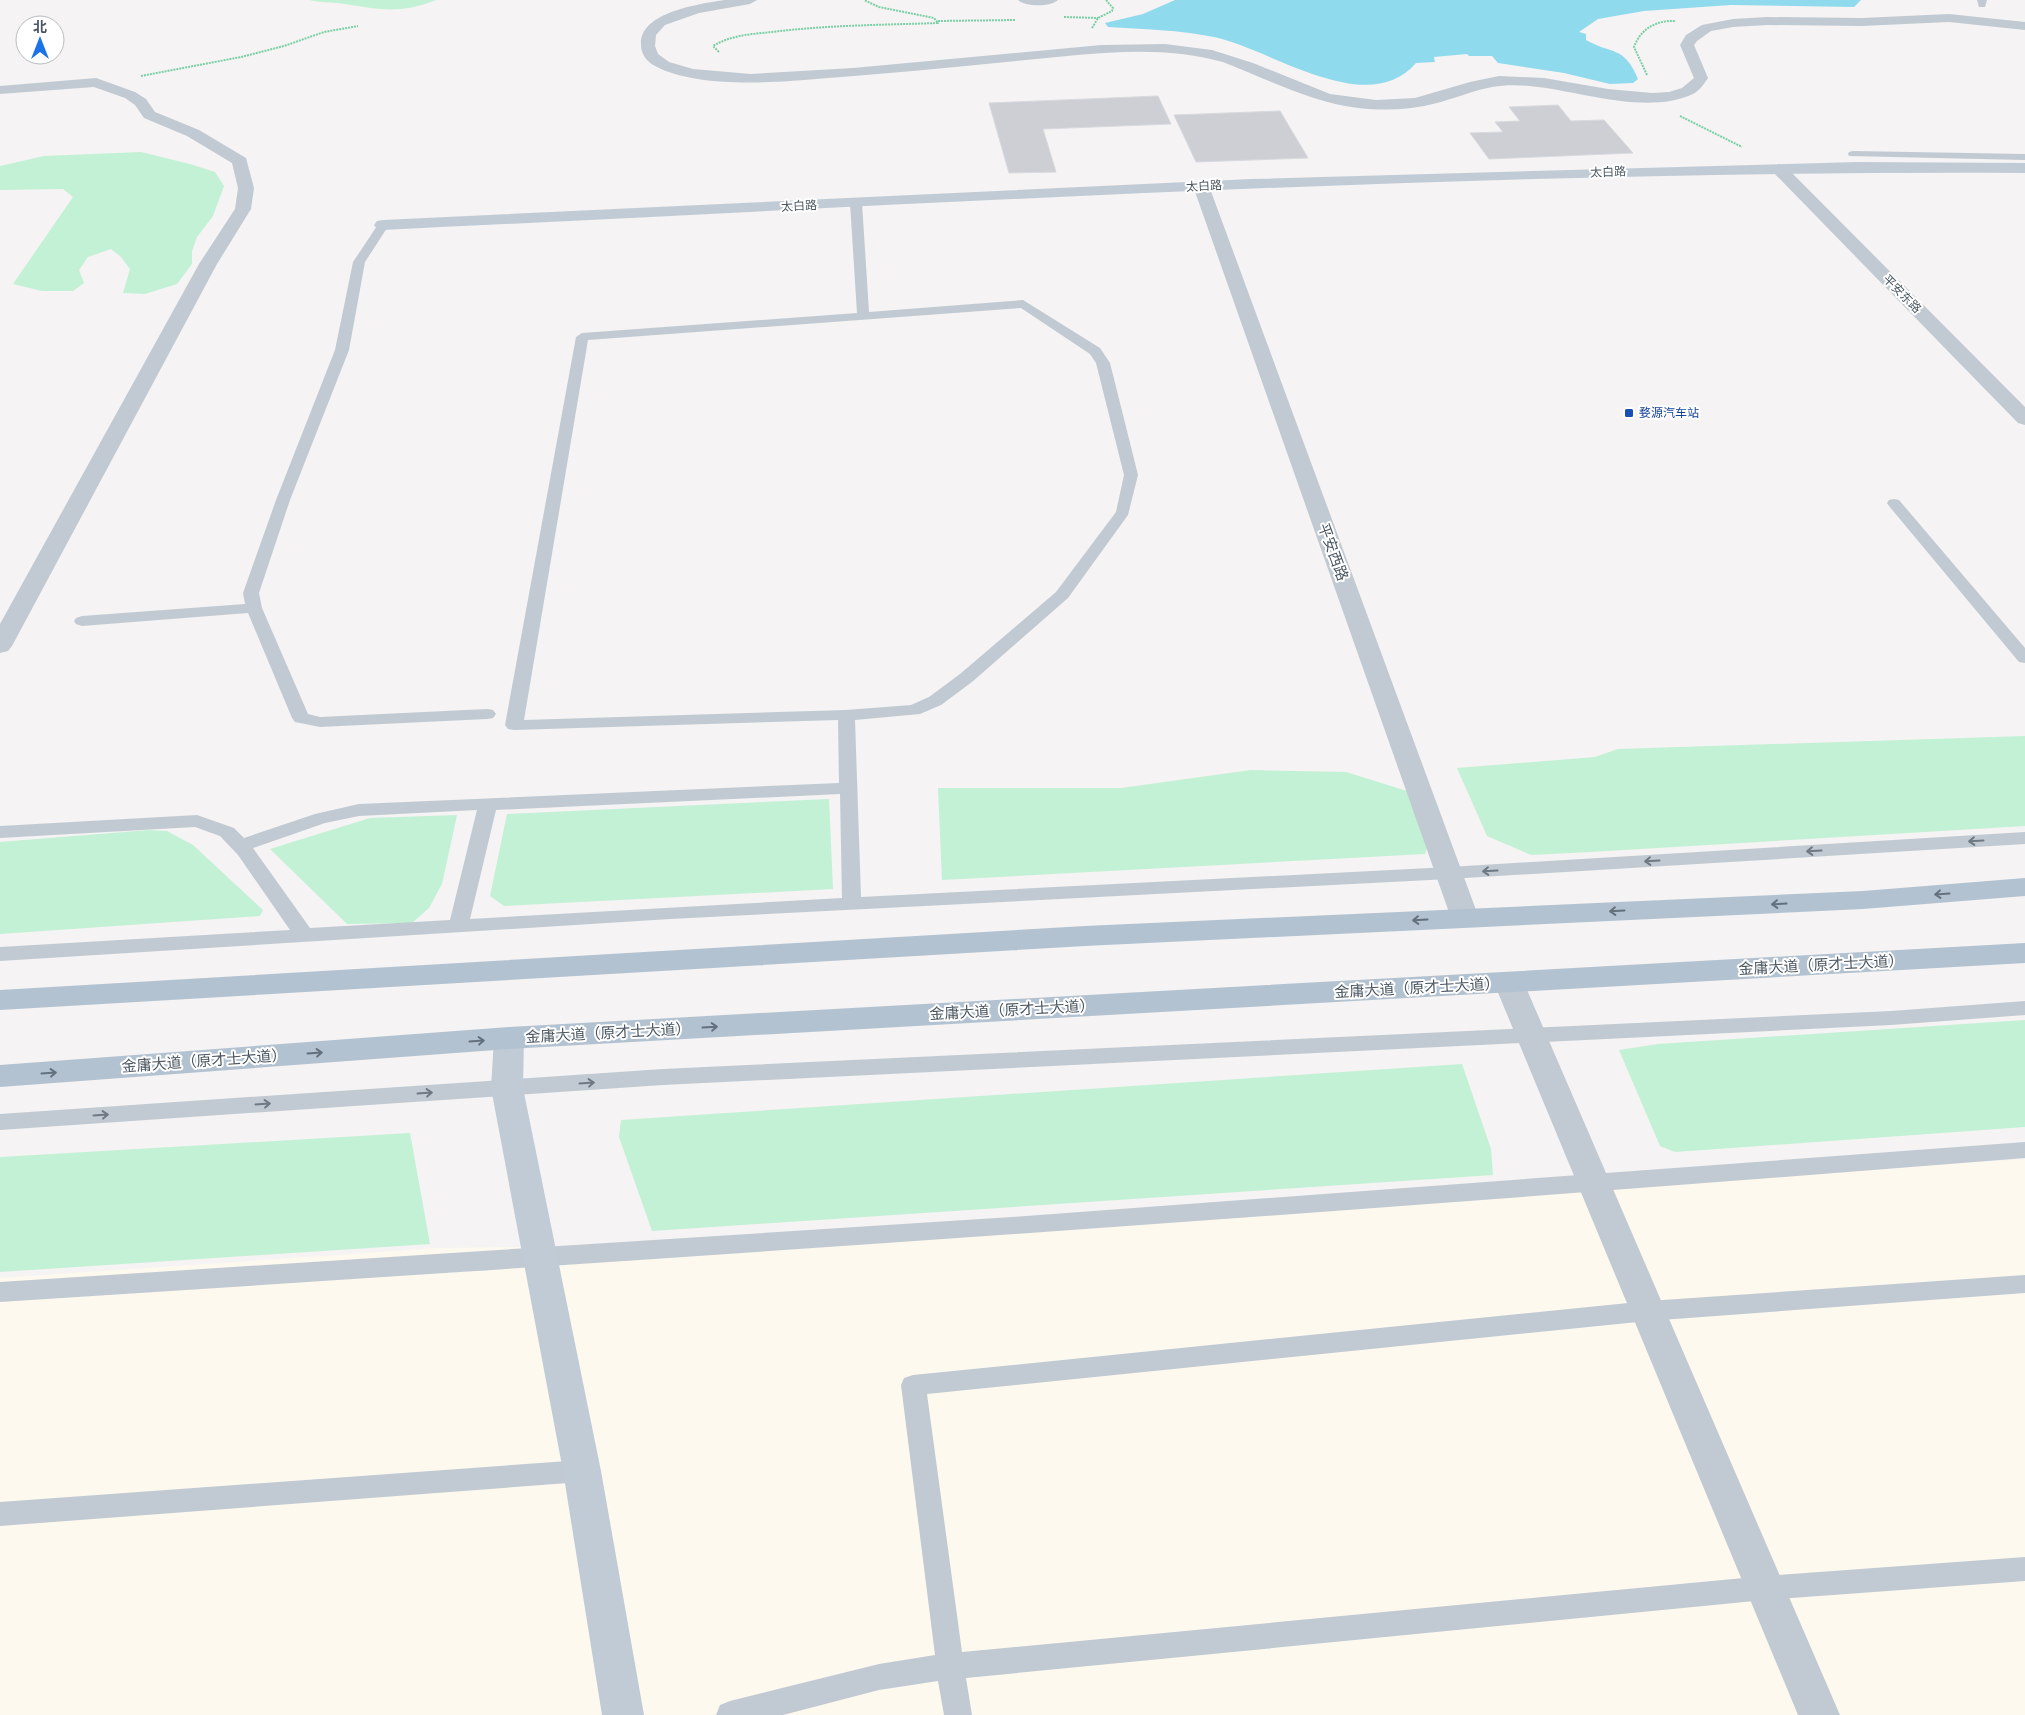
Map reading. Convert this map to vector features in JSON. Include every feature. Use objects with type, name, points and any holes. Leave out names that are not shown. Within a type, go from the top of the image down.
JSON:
[{"type":"main road","points":[[0,1000],[1084,936],[1863,900],[2025,887]]},
{"type":"main road","name":"金庸大道（原才士大道）","points":[[0,1076],[509,1038],[2025,953]]},
{"type":"street","points":[[750,0],[694,10],[669,18],[652,28],[648,38],[649,54],[656,61],[670,67],[715,78],[734,80],[878,70],[1108,48],[1141,47],[1189,50],[1215,54],[1235,60],[1321,97],[1370,105],[1425,102],[1481,84],[1506,81],[1553,83],[1650,97],[1685,92],[1701,78],[1687,45],[1691,38],[1707,28],[1733,23],[1767,21],[1862,22],[1913,13],[2025,26]]},
{"type":"street","points":[[1025,0],[1051,0]]},
{"type":"street","points":[[1979,3],[1999,7]]},
{"type":"street","points":[[0,90],[96,82],[130,95],[141,102],[149,115],[194,133],[240,161],[246,188],[243,209],[208,264],[0,646]]},
{"type":"street","name":"太白路","points":[[383,225],[1201,186],[1663,171],[1868,167],[2025,168]]},
{"type":"street","name":"平安东路","points":[[1778,169],[2025,419]]},
{"type":"street","name":"平安西路","points":[[1201,186],[1465,918]]},
{"type":"street","points":[[1509,983],[1819,1715]]},
{"type":"street","points":[[509,1038],[507,1088],[582,1470],[623,1715]]},
{"type":"lane","points":[[1853,154],[2025,157]]},
{"type":"lane","points":[[856,203],[863,315]]},
{"type":"lane","points":[[383,225],[360,262],[342,350],[283,500],[251,593],[254,608],[301,718],[320,722],[486,714]]},
{"type":"lane","points":[[1023,304],[1095,351],[1103,363],[1130,476],[1123,512],[1062,595],[973,672],[935,701],[914,710],[846,716],[514,725],[582,338],[1023,304]]},
{"type":"lane","points":[[1894,503],[2025,658]]},
{"type":"lane","points":[[82,621],[254,608]]},
{"type":"lane","points":[[846,716],[852,904]]},
{"type":"lane","points":[[240,846],[321,818],[359,810],[848,788]]},
{"type":"lane","points":[[459,926],[488,803]]},
{"type":"lane","points":[[0,832],[197,821],[226,832],[240,846],[304,935]]},
{"type":"lane","points":[[0,954],[852,904],[1449,873],[2025,838]]},
{"type":"lane","points":[[0,1122],[663,1078],[1891,1018],[2025,1008]]},
{"type":"lane","points":[[0,1292],[541,1258],[1595,1184],[2025,1150]]},
{"type":"lane","points":[[958,1715],[913,1384],[1648,1311],[2025,1284]]},
{"type":"lane","points":[[0,1514],[582,1470]]},
{"type":"lane","points":[[730,1715],[879,1677],[950,1666],[1765,1588],[2025,1569]]},
{"type":"path","points":[[722,54],[714,46],[717,43],[738,36],[813,28],[938,23],[934,18],[879,7],[864,0]]},
{"type":"path","points":[[1643,82],[1648,73],[1634,47],[1639,35],[1651,26],[1664,21],[1714,26]]},
{"type":"path","points":[[96,82],[129,78],[240,57],[284,46],[324,32],[358,26]]},
{"type":"path","points":[[1091,30],[1096,30]]},
{"type":"path","points":[[1639,96],[1655,107],[1707,128],[1778,169]]},
{"type":"shaded area","points":[[2025,1159],[2025,1715],[0,1715],[0,1278],[437,1248],[770,1244]]},
{"type":"green space","points":[[309,0],[436,0],[409,8],[386,9]]},
{"type":"green space","points":[[141,152],[215,172],[224,186],[213,216],[197,237],[192,251],[192,264],[177,284],[145,294],[123,293],[130,269],[121,257],[111,249],[88,257],[79,270],[84,283],[73,291],[42,291],[13,284],[73,197],[63,189],[0,190],[0,166],[44,156]]},
{"type":"green space","points":[[2025,736],[2025,826],[1590,852],[1531,855],[1487,836],[1457,768],[1595,757],[1618,749]]},
{"type":"green space","points":[[1251,770],[1346,772],[1407,791],[1428,843],[1425,854],[942,880],[938,788],[1121,788]]},
{"type":"green space","points":[[829,799],[833,889],[504,906],[490,896],[507,814]]},
{"type":"green space","points":[[457,815],[442,884],[429,908],[412,923],[347,924],[270,849],[370,818]]},
{"type":"green space","points":[[149,830],[167,831],[193,845],[263,910],[260,916],[0,934],[0,842]]},
{"type":"green space","points":[[2025,1020],[2025,1127],[1675,1152],[1660,1146],[1619,1050],[1658,1044]]},
{"type":"green space","points":[[1462,1064],[1491,1149],[1493,1175],[652,1231],[619,1137],[621,1120]]},
{"type":"green space","points":[[410,1133],[430,1244],[0,1272],[0,1157]]},
{"type":"water","points":[[1175,0],[1861,0],[1854,7],[1731,5],[1644,11],[1598,19],[1579,32],[1586,34],[1586,40],[1616,52],[1628,61],[1638,79],[1633,83],[1610,84],[1564,73],[1498,63],[1492,56],[1469,56],[1467,54],[1434,57],[1435,62],[1416,63],[1396,79],[1371,85],[1345,83],[1317,76],[1214,37],[1174,31],[1108,27],[1105,23],[1143,14]]},
{"type":"building","points":[[1158,96],[1171,124],[1043,129],[1056,172],[1009,173],[989,103]]},
{"type":"building","points":[[1558,105],[1571,121],[1604,120],[1633,153],[1489,159],[1470,133],[1503,132],[1495,122],[1520,121],[1509,107]]},
{"type":"building","points":[[1280,111],[1308,158],[1196,162],[1174,115]]},
{"type":"place","name":"婺源汽车站","points":[[1629,413]]}]
